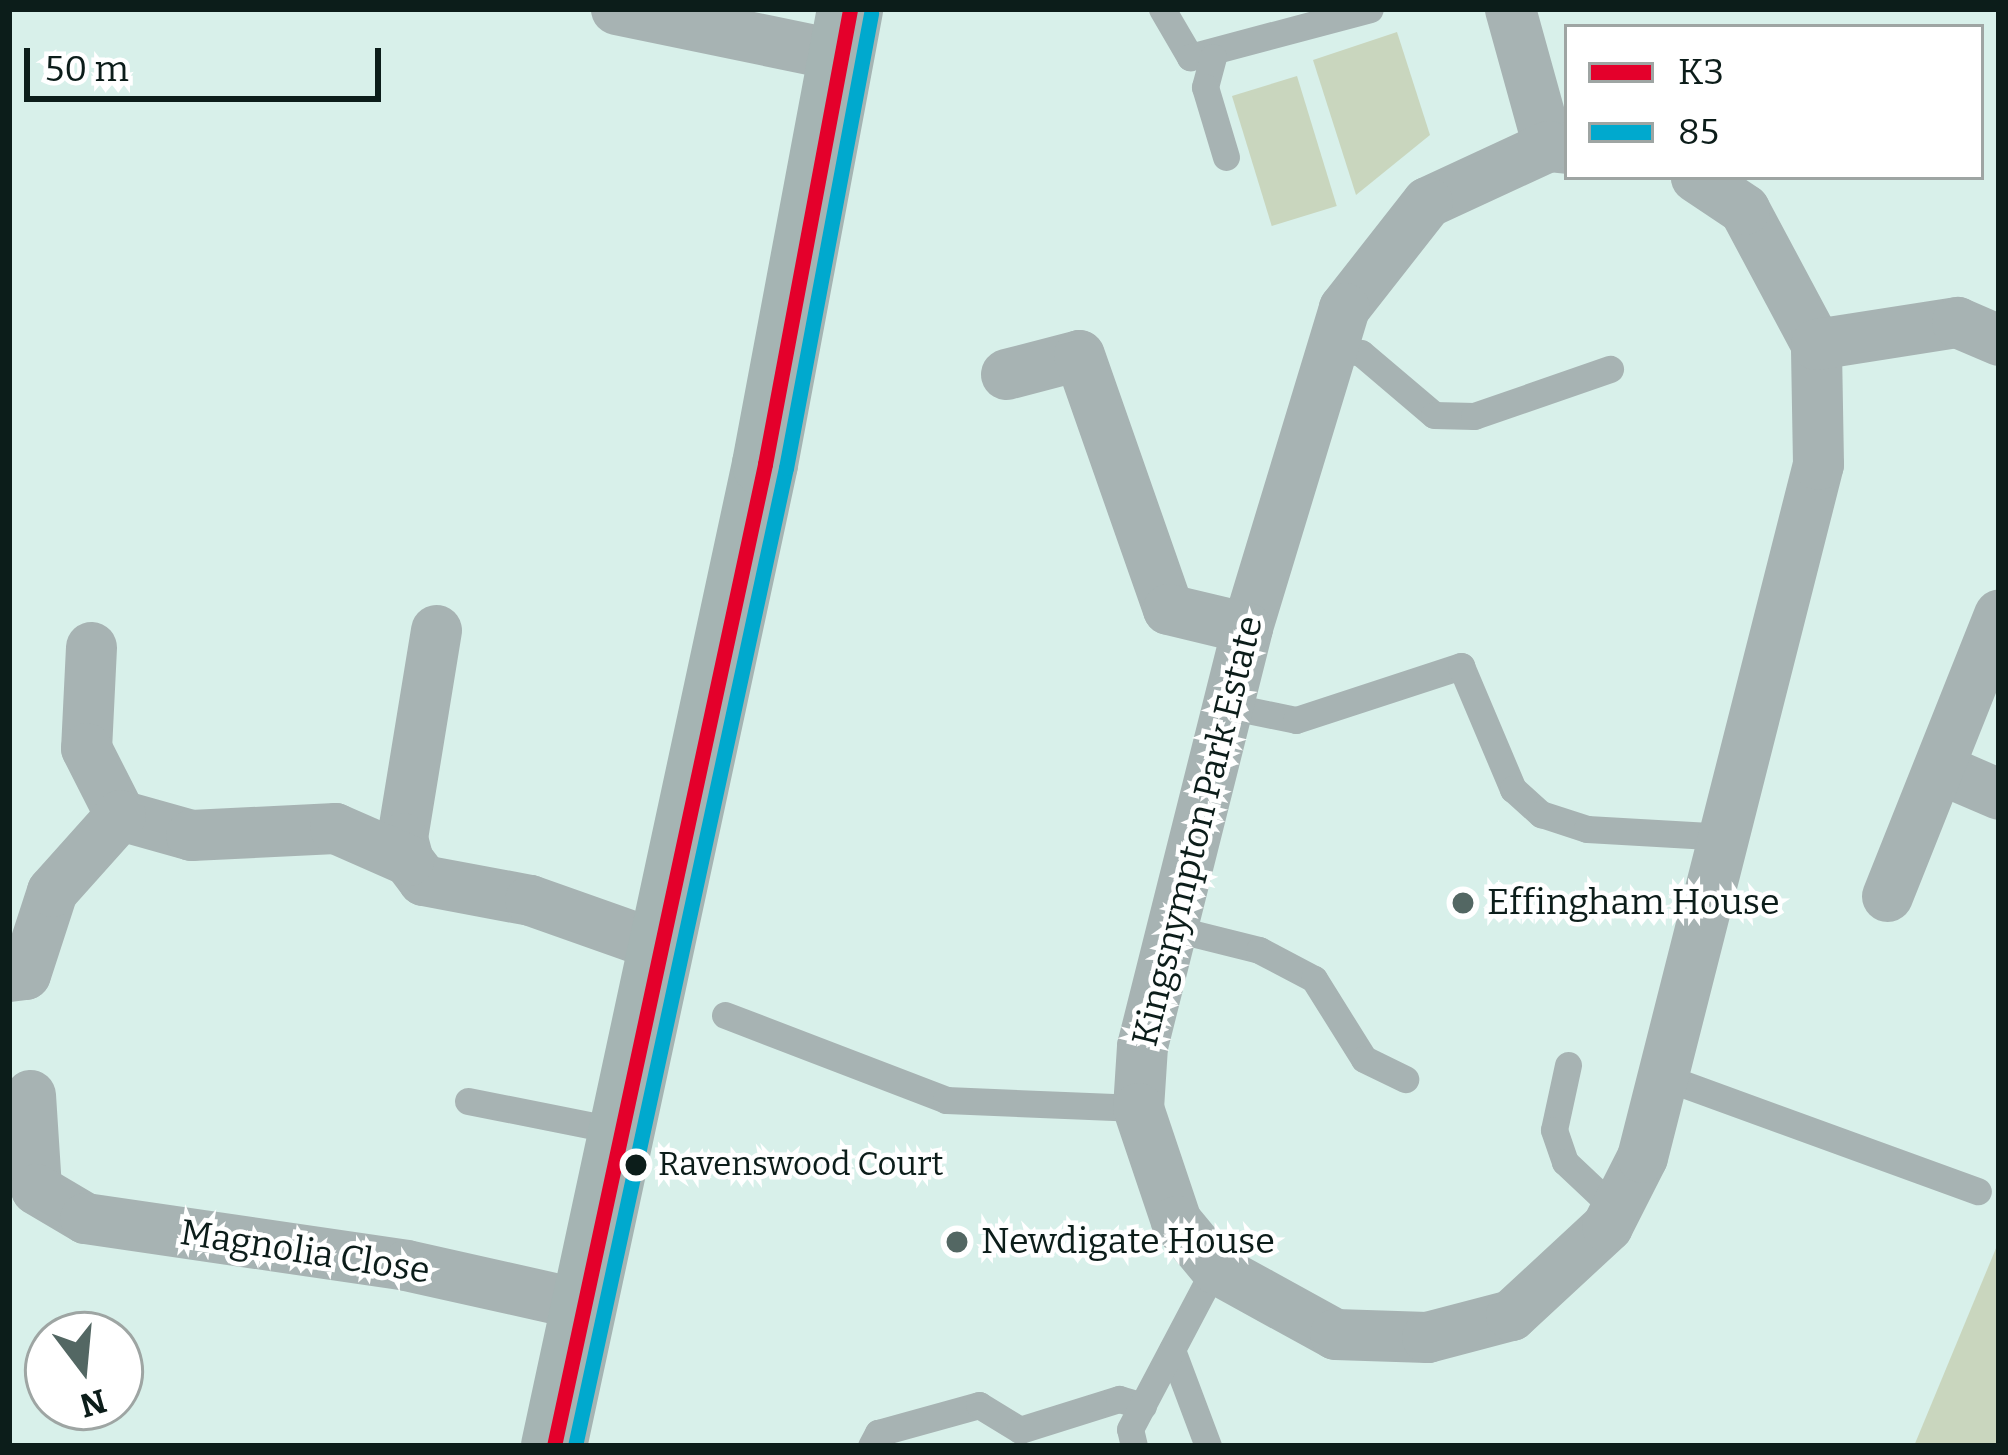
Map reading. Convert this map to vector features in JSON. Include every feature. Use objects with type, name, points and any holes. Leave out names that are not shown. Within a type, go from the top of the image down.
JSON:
[{"type":"main road","points":[[554,1446],[614,1130],[660,946],[846,33]]},
{"type":"street","points":[[616,9],[846,33]]},
{"type":"street","name":"Kingsnympton Park Estate","points":[[1510,9],[1558,147],[1427,202],[1388,239],[1334,346],[1247,628],[1172,928],[1138,1108],[1176,1221],[1215,1268],[1335,1334],[1427,1337],[1511,1315],[1616,1210],[1664,1077],[1807,538],[1816,344]]},
{"type":"street","points":[[1700,180],[1744,209],[1816,344],[1957,322],[1999,340]]},
{"type":"street","points":[[1006,374],[1079,355],[1168,609],[1247,628]]},
{"type":"street","points":[[1887,896],[1999,614]]},
{"type":"street","points":[[436,630],[402,838],[408,860],[423,880],[530,900],[660,946]]},
{"type":"street","points":[[91,646],[86,748],[120,815],[191,835],[334,828],[408,860]]},
{"type":"street","points":[[1941,769],[1999,794]]},
{"type":"street","points":[[9,976],[25,974],[52,891],[120,815]]},
{"type":"street","name":"Magnolia Close","points":[[30,1095],[22,1190],[85,1218],[406,1264],[581,1304]]},
{"type":"lane","points":[[1162,9],[1172,42],[1190,58],[1213,57],[1370,9]]},
{"type":"lane","points":[[1213,57],[1205,87],[1226,157]]},
{"type":"lane","points":[[1334,346],[1361,352],[1434,416],[1474,416],[1610,369]]},
{"type":"lane","points":[[1228,706],[1296,720],[1461,666],[1513,789],[1541,814],[1587,829],[1727,837]]},
{"type":"lane","points":[[1172,928],[1259,950],[1314,980],[1364,1059],[1405,1079]]},
{"type":"lane","points":[[725,1015],[946,1100],[1138,1108]]},
{"type":"lane","points":[[1568,1065],[1559,1146],[1585,1191],[1616,1210]]},
{"type":"lane","points":[[1664,1077],[1978,1191]]},
{"type":"lane","points":[[468,1101],[614,1130]]},
{"type":"lane","points":[[1134,1446],[1143,1406],[1215,1268]]},
{"type":"lane","points":[[1172,1350],[1208,1446]]},
{"type":"lane","points":[[872,1446],[878,1433],[979,1405],[1020,1430],[1119,1399],[1143,1406]]},
{"type":"green space","points":[[1397,32],[1430,135],[1356,195],[1313,60]]},
{"type":"green space","points":[[1297,76],[1337,206],[1272,226],[1232,96]]},
{"type":"green space","points":[[1999,1241],[1999,1446],[1914,1446]]},
{"type":"transit line","name":"K3","points":[[554,1446],[765,464],[850,9]]},
{"type":"transit line","name":"85","points":[[575,1446],[786,468],[871,13]]},
{"type":"place","name":"Effingham House","points":[[1463,903]]},
{"type":"place","name":"Ravenswood Court","points":[[636,1165]]},
{"type":"place","name":"Newdigate House","points":[[957,1242]]}]
